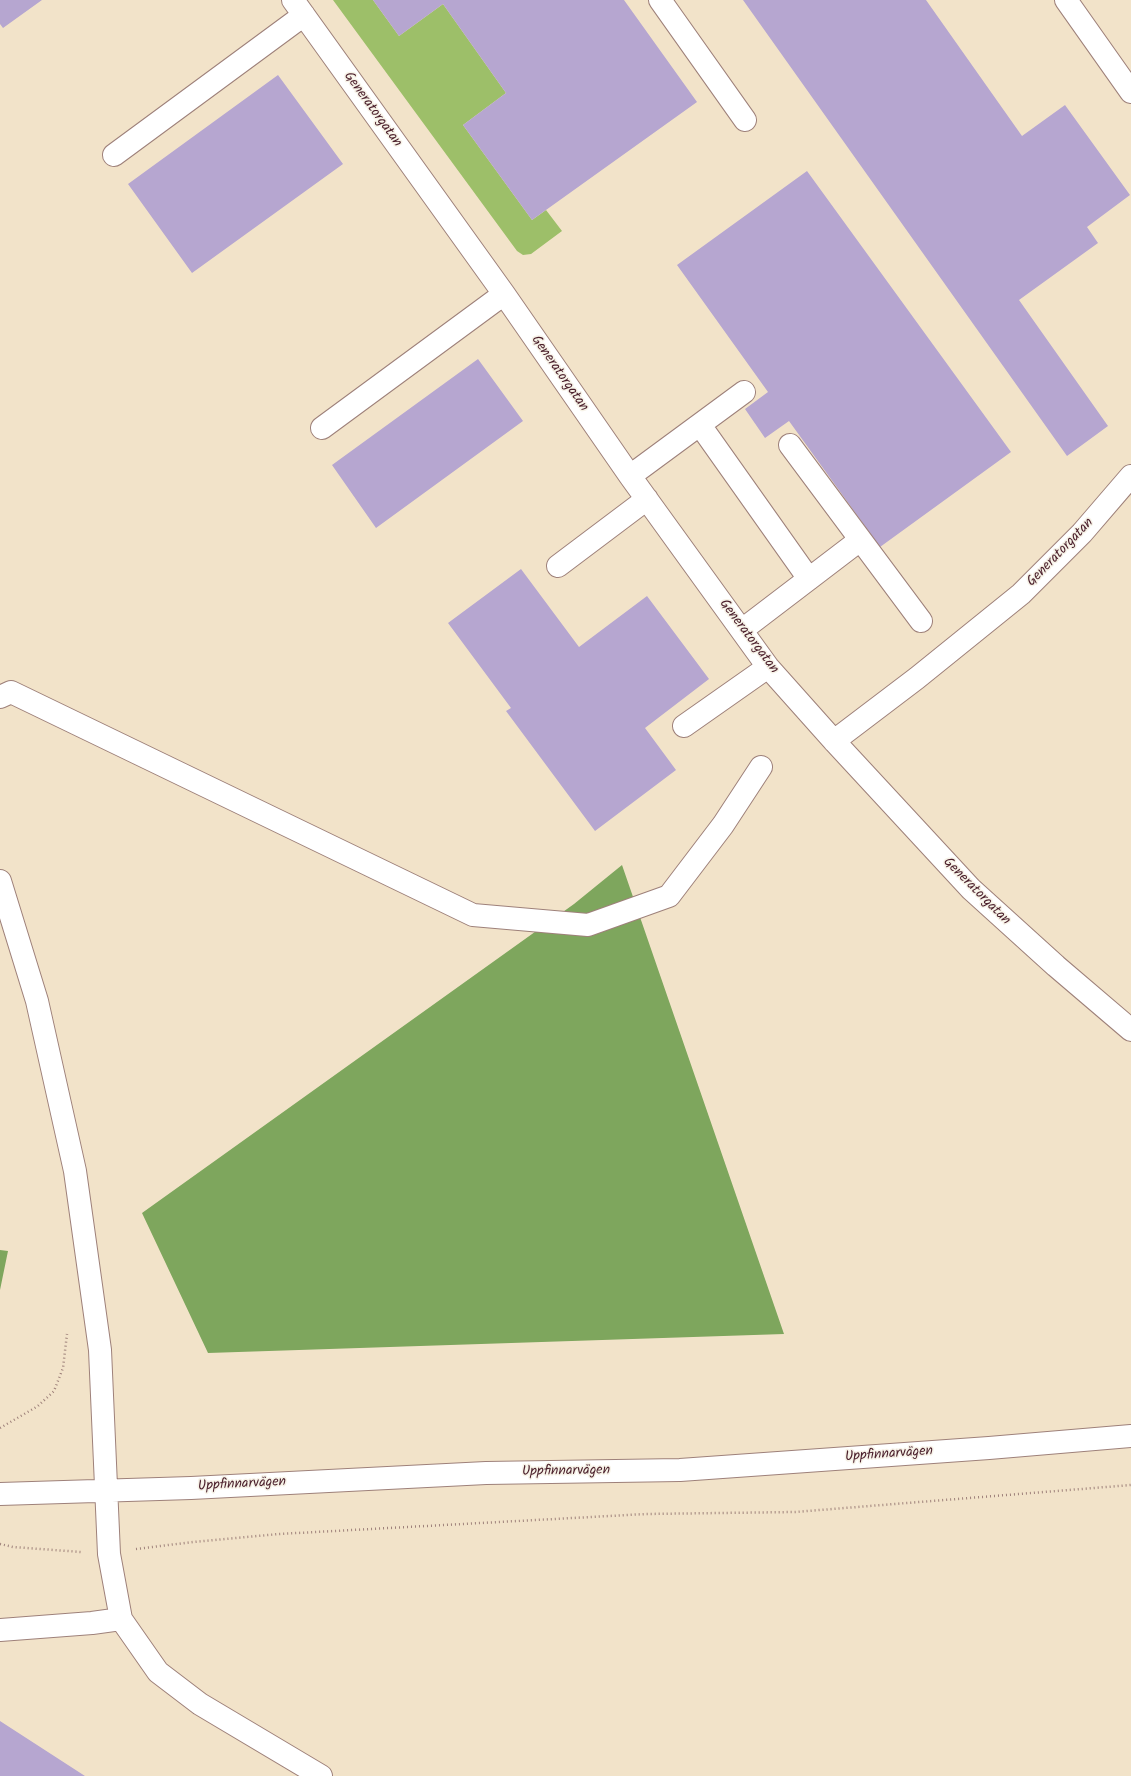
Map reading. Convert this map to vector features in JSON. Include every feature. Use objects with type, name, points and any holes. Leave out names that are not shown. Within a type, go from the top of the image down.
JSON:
[{"type":"street","points":[[660,0],[745,120]]},
{"type":"street","points":[[1066,0],[1131,92]]},
{"type":"street","points":[[114,155],[298,7]]},
{"type":"street","name":"Generatorgatan","points":[[298,7],[504,294],[630,476],[768,667],[971,890],[1056,966],[1131,1030]]},
{"type":"street","points":[[322,428],[504,294]]},
{"type":"street","points":[[630,476],[744,392]]},
{"type":"street","points":[[700,425],[809,579]]},
{"type":"street","points":[[790,444],[921,621]]},
{"type":"street","name":"Generatorgatan","points":[[834,741],[917,678],[1021,594],[1082,533],[1131,476]]},
{"type":"street","points":[[558,566],[647,499]]},
{"type":"street","points":[[742,630],[860,540]]},
{"type":"street","points":[[684,726],[768,667]]},
{"type":"street","points":[[0,697],[11,692],[473,915],[588,926],[669,896],[723,825],[761,766]]},
{"type":"street","points":[[0,881],[37,1001],[74,1171],[100,1350],[105,1491],[109,1554],[121,1619],[158,1672],[200,1704],[322,1776]]},
{"type":"street","name":"Uppfinnarvägen","points":[[0,1494],[105,1491],[486,1473],[680,1470],[990,1448],[1131,1436]]},
{"type":"street","points":[[0,1630],[92,1623],[121,1619]]},
{"type":"path","points":[[0,1428],[38,1406],[54,1391],[63,1368],[68,1341],[67,1327]]},
{"type":"path","points":[[0,1544],[13,1547],[109,1554],[192,1542],[279,1534],[646,1514],[795,1512],[1131,1485]]},
{"type":"green space","points":[[333,0],[373,0],[399,36],[443,4],[506,93],[463,125],[532,220],[546,210],[562,231],[531,254],[523,255],[517,251]]},
{"type":"green space","points":[[622,865],[784,1334],[208,1353],[142,1213],[574,904]]},
{"type":"green space","points":[[0,1250],[8,1251],[0,1290]]},
{"type":"building","points":[[0,0],[42,0],[3,28],[0,24]]},
{"type":"building","points":[[373,0],[624,0],[697,102],[532,220],[463,125],[506,93],[443,4],[399,36]]},
{"type":"building","points":[[743,0],[926,0],[1022,136],[1065,105],[1130,195],[1087,227],[1098,243],[1019,300],[1108,426],[1067,456]]},
{"type":"building","points":[[278,75],[343,164],[192,273],[128,184]]},
{"type":"building","points":[[807,171],[1011,452],[880,547],[789,421],[765,438],[745,409],[768,392],[677,265]]},
{"type":"building","points":[[478,359],[523,421],[376,528],[332,465]]},
{"type":"building","points":[[521,569],[579,647],[647,596],[709,679],[645,728],[676,770],[595,831],[506,711],[511,708],[448,623]]},
{"type":"building","points":[[0,1721],[85,1776],[0,1776]]}]
